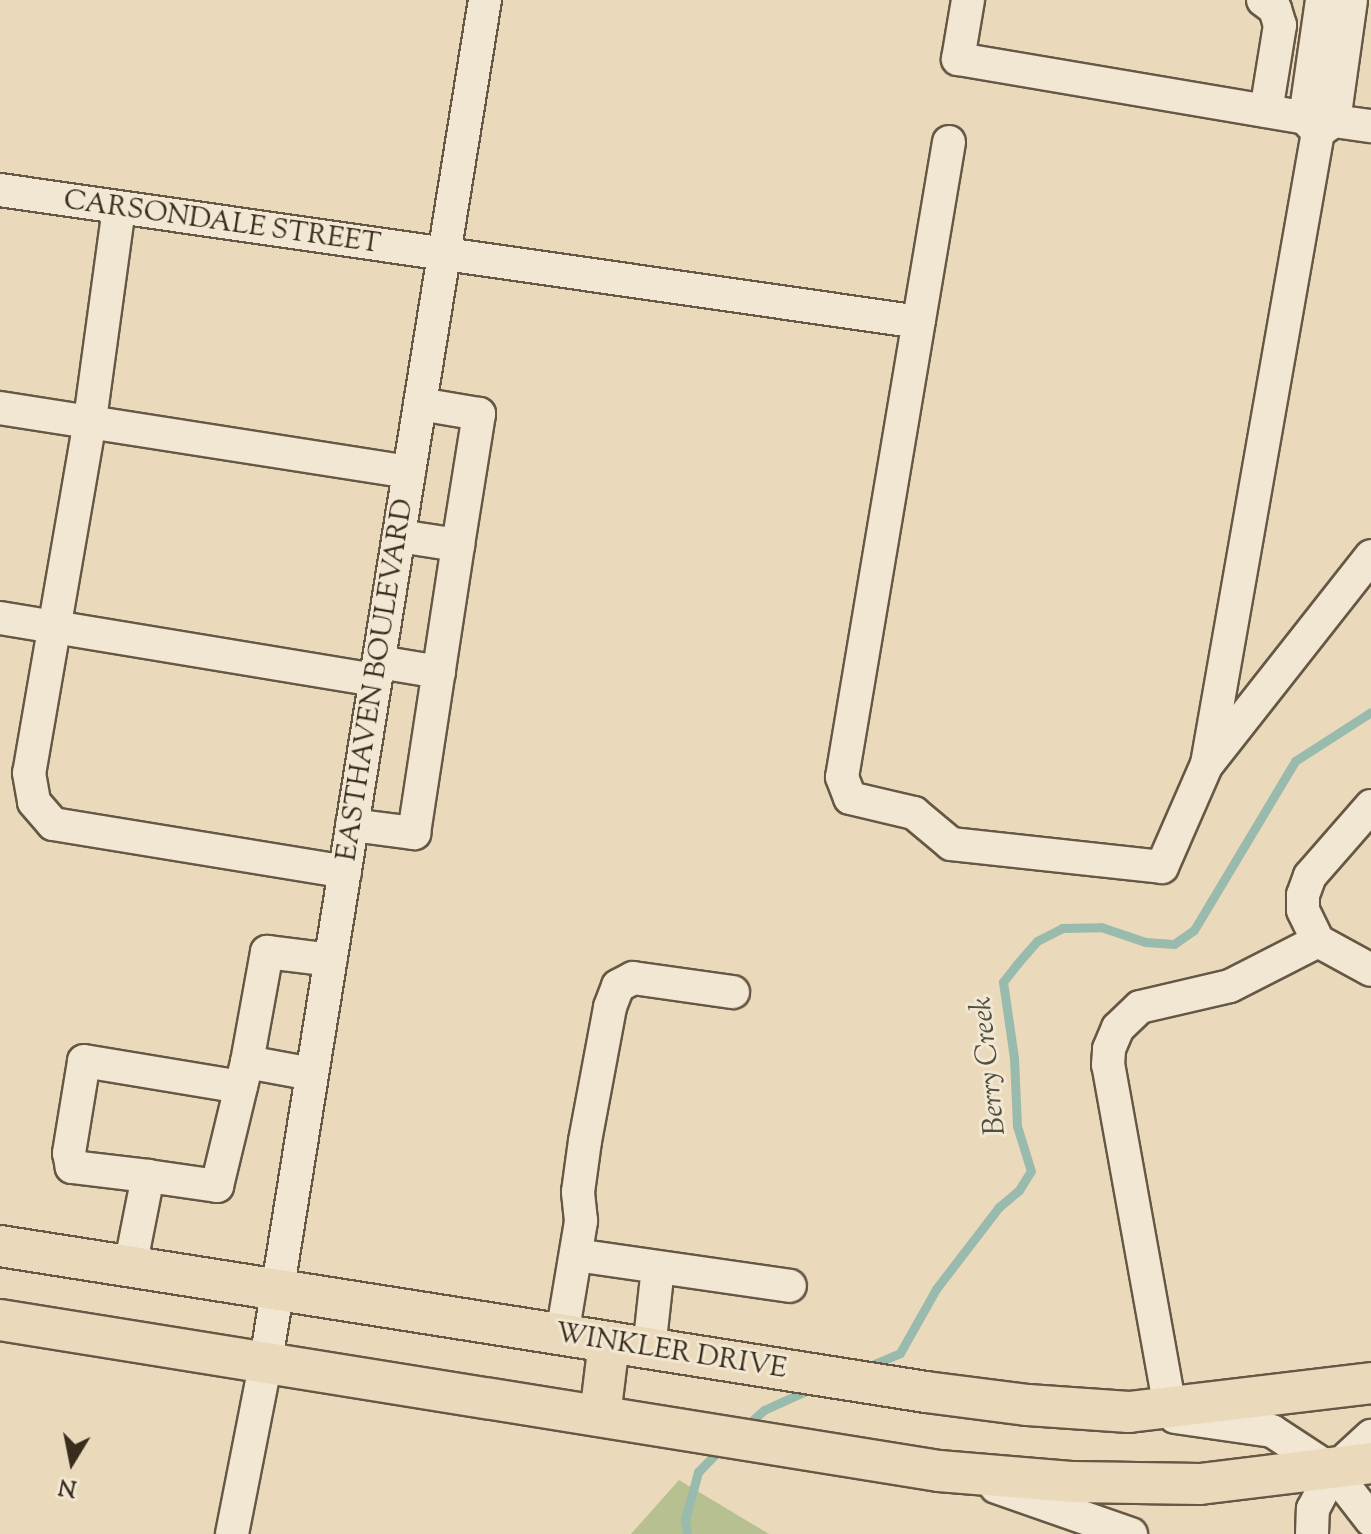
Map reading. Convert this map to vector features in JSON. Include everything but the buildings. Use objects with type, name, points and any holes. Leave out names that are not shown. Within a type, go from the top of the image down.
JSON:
[{"type":"main road","name":"WINKLER DRIVE","points":[[0,1246],[926,1392],[1028,1405],[1129,1412]]},
{"type":"main road","points":[[0,1320],[939,1471],[1074,1482],[1200,1484],[1333,1471],[1371,1463]]},
{"type":"main road","points":[[600,1416],[609,1343]]},
{"type":"main road","points":[[1129,1412],[1371,1383]]},
{"type":"street","name":"EASTHAVEN BOULEVARD","points":[[232,1534],[266,1361],[485,0]]},
{"type":"street","points":[[968,0],[958,59],[1266,111],[1319,124],[1371,126]]},
{"type":"street","points":[[1263,0],[1275,9],[1280,25],[1266,111]]},
{"type":"street","points":[[1319,124],[1322,0]]},
{"type":"street","points":[[949,142],[842,777],[850,798],[914,813],[951,844],[1162,867],[1207,764],[1319,124],[1351,0]]},
{"type":"street","name":"CARSONDALE STREET","points":[[0,190],[919,322]]},
{"type":"street","points":[[119,208],[90,421],[29,773],[34,802],[53,824],[345,872]]},
{"type":"street","points":[[352,825],[414,833],[479,414],[420,404]]},
{"type":"street","points":[[0,408],[409,472]]},
{"type":"street","points":[[399,536],[458,545]]},
{"type":"street","points":[[1207,764],[1371,556]]},
{"type":"street","points":[[0,618],[377,671],[439,672]]},
{"type":"street","points":[[1371,806],[1310,876],[1303,895],[1303,910],[1318,941],[1371,970]]},
{"type":"street","points":[[1170,1408],[1108,1065],[1109,1049],[1118,1028],[1140,1007],[1230,986],[1318,941]]},
{"type":"street","points":[[312,1074],[244,1074],[84,1061],[69,1153],[72,1167],[217,1186],[244,1074],[267,952],[331,960]]},
{"type":"street","points":[[562,1335],[581,1221],[578,1192],[585,1141],[610,1007],[618,986],[633,978],[733,992]]},
{"type":"street","points":[[130,1267],[148,1176]]},
{"type":"street","points":[[576,1255],[790,1286]]},
{"type":"street","points":[[649,1349],[658,1267]]},
{"type":"street","name":"WINKLER DRIVE","points":[[1129,1412],[1223,1422],[1272,1431],[1333,1471],[1371,1520]]},
{"type":"street","points":[[1312,1534],[1313,1509],[1333,1471],[1371,1436]]},
{"type":"street","points":[[939,1471],[1028,1495],[1131,1534]]},
{"type":"green space","points":[[679,1480],[769,1534],[631,1534]]},
{"type":"waterway","name":"Berry Creek","points":[[865,1368],[900,1353],[936,1289],[999,1207],[1019,1190],[1031,1171],[1017,1126],[1014,1058],[1003,982],[1037,941],[1062,928],[1101,927],[1145,942],[1174,944],[1194,930],[1295,761],[1371,712]]},
{"type":"waterway","name":"Berry Creek","points":[[744,1428],[764,1410],[810,1389]]},
{"type":"waterway","name":"Berry Creek","points":[[687,1534],[685,1520],[698,1472],[721,1448]]}]
